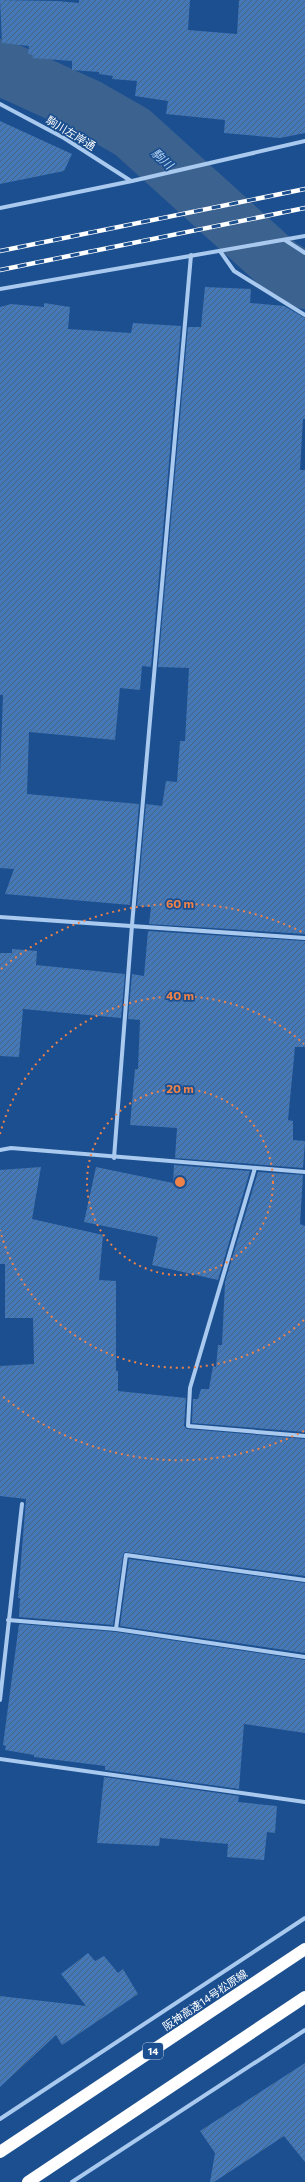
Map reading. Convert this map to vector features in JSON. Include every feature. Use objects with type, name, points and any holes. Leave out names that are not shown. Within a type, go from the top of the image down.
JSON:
[{"type":"highway","name":"阪神高速14号松原線","points":[[0,2152],[305,1949]]},
{"type":"highway","points":[[28,2182],[305,1997]]},
{"type":"street","name":"駒川左岸通","points":[[0,104],[64,138],[132,182]]},
{"type":"street","points":[[0,208],[132,182],[305,141]]},
{"type":"street","points":[[0,289],[305,236]]},
{"type":"street","points":[[284,240],[305,253]]},
{"type":"street","points":[[220,251],[234,271],[305,315]]},
{"type":"street","points":[[114,1158],[132,924],[191,255]]},
{"type":"street","points":[[0,916],[132,924],[305,938]]},
{"type":"street","points":[[0,1150],[11,1148],[114,1158],[305,1172]]},
{"type":"street","points":[[255,1168],[190,1388],[188,1426],[305,1436]]},
{"type":"street","points":[[0,1700],[22,1504]]},
{"type":"street","points":[[116,1629],[126,1555],[305,1580]]},
{"type":"street","points":[[8,1620],[116,1629],[305,1657]]},
{"type":"street","points":[[0,1759],[305,1802]]},
{"type":"street","points":[[0,2119],[305,1918]]},
{"type":"street","points":[[72,2182],[305,2030]]},
{"type":"building","points":[[0,0],[79,3],[79,0],[190,0],[188,30],[237,34],[239,0],[305,0],[305,133],[280,138],[224,133],[225,120],[166,114],[168,101],[135,96],[137,81],[112,79],[113,76],[99,74],[99,72],[72,70],[72,61],[32,58],[33,55],[28,54],[29,46],[2,43]]},
{"type":"building","points":[[0,121],[72,154],[64,171],[0,184]]},
{"type":"building","points":[[205,287],[251,289],[250,303],[284,306],[305,318],[305,419],[303,419],[300,470],[305,470],[305,934],[149,924],[151,907],[137,906],[146,804],[162,806],[166,781],[177,782],[180,741],[185,741],[189,668],[158,667],[188,327],[201,327]]},
{"type":"building","points":[[44,303],[70,307],[68,329],[131,333],[133,323],[181,326],[151,667],[142,666],[140,690],[120,688],[115,740],[29,732],[27,794],[139,804],[130,905],[5,894],[14,869],[0,868],[0,775],[3,695],[0,695],[0,307],[11,304],[44,307]]},
{"type":"building","points":[[148,931],[305,941],[305,1047],[295,1047],[288,1120],[293,1121],[293,1140],[305,1141],[303,1168],[175,1158],[177,1128],[130,1125],[135,1069],[138,1069],[140,1020],[128,1019],[132,974],[144,976]]},
{"type":"building","points":[[12,949],[37,951],[36,965],[125,974],[121,1018],[23,1009],[19,1057],[0,1056],[0,953],[12,953]]},
{"type":"building","points":[[174,1165],[250,1171],[218,1280],[152,1265],[158,1237],[84,1222],[96,1167],[173,1183]]},
{"type":"building","points":[[41,1167],[32,1219],[103,1235],[99,1280],[116,1281],[116,1371],[118,1371],[118,1391],[186,1398],[184,1426],[187,1429],[305,1439],[305,1576],[125,1552],[123,1555],[113,1625],[19,1617],[20,1598],[18,1598],[26,1499],[0,1496],[0,1366],[34,1364],[33,1318],[5,1318],[5,1264],[0,1264],[0,1170]]},
{"type":"building","points":[[258,1172],[303,1175],[300,1224],[305,1226],[305,1432],[192,1423],[193,1399],[198,1399],[201,1389],[209,1389],[213,1366],[216,1367],[218,1345],[222,1345],[225,1282]]},
{"type":"building","points":[[129,1559],[305,1583],[305,1653],[120,1626]]},
{"type":"building","points":[[19,1624],[116,1632],[305,1660],[305,1733],[244,1724],[239,1789],[105,1770],[105,1766],[34,1757],[34,1755],[5,1750],[6,1746],[3,1745]]},
{"type":"building","points":[[104,1777],[239,1796],[238,1802],[277,1806],[275,1833],[267,1832],[264,1860],[227,1857],[228,1844],[160,1838],[159,1846],[97,1843]]},
{"type":"building","points":[[88,1953],[95,1961],[104,1956],[118,1973],[123,1969],[138,1994],[62,2045],[56,2035],[0,2087],[0,1996],[86,2006],[61,1974]]},
{"type":"building","points":[[305,2063],[305,2162],[284,2136],[214,2182],[210,2182],[215,2153],[200,2131]]},
{"type":"waterway","name":"駒川","points":[[0,67],[88,107],[132,132],[280,266],[305,281]]},
{"type":"railway","points":[[0,251],[305,189]]},
{"type":"railway","points":[[0,270],[305,208]]}]
